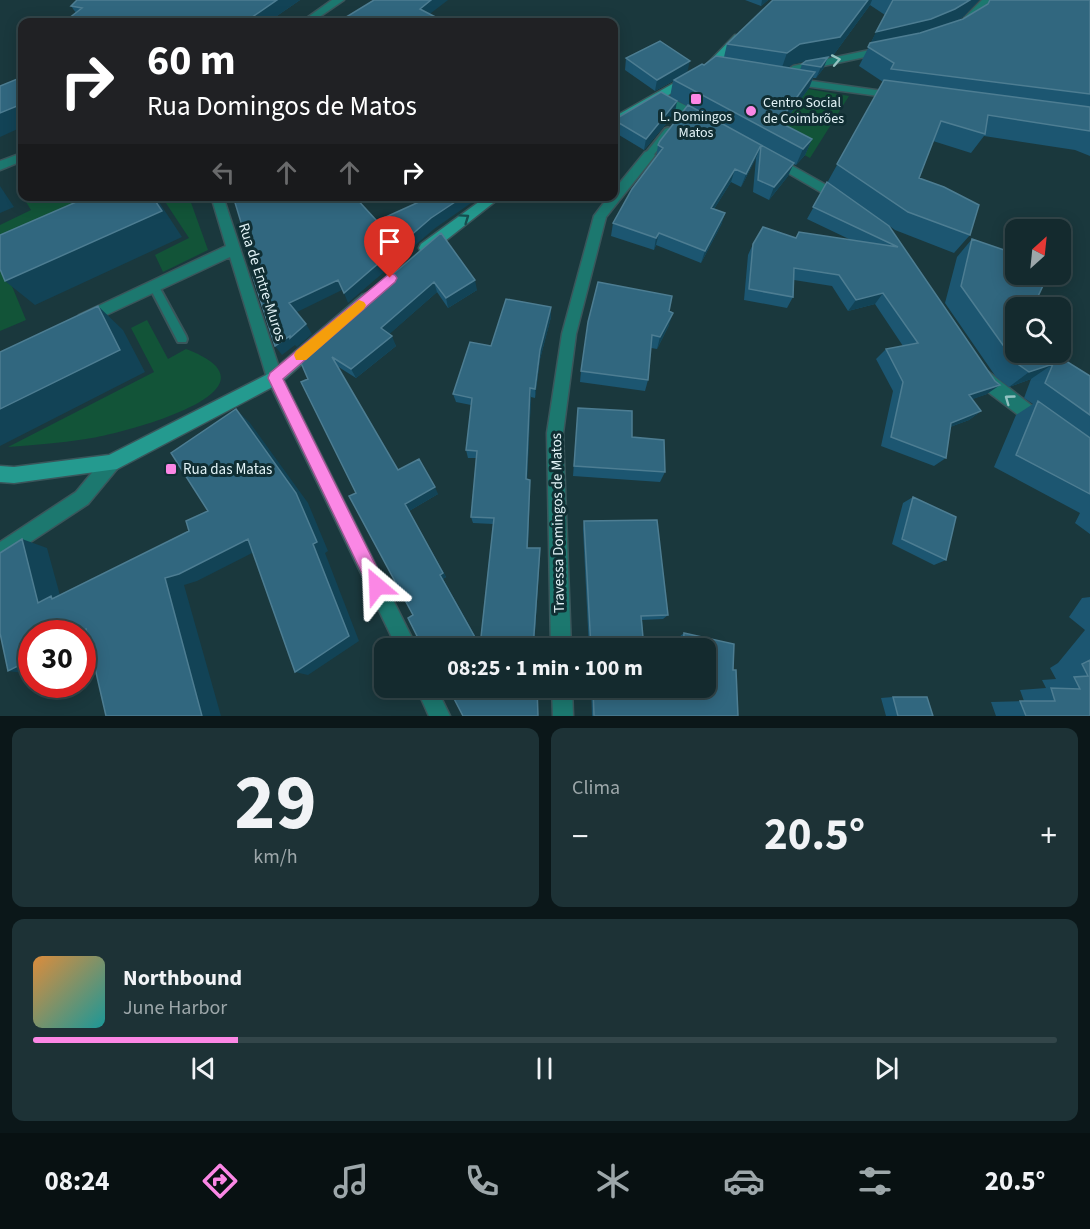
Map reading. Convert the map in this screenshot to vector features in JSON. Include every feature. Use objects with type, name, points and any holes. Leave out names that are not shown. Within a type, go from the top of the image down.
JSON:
[{"type":"main road","points":[[618,120],[715,68],[750,26]]},
{"type":"main road","points":[[414,258],[440,235],[489,201]]},
{"type":"main road","points":[[0,474],[14,475],[111,463],[275,378],[379,288]]},
{"type":"street","points":[[312,18],[339,0]]},
{"type":"street","points":[[959,28],[980,11],[987,0]]},
{"type":"street","points":[[895,48],[797,68],[777,79],[911,100]]},
{"type":"street","points":[[659,97],[681,114],[716,127]]},
{"type":"street","points":[[757,150],[850,205]]},
{"type":"street","name":"Travessa Domingos de Matos","points":[[618,194],[649,155]]},
{"type":"street","points":[[0,166],[18,159]]},
{"type":"street","name":"Rua de Entre-Muros","points":[[219,201],[275,378]]},
{"type":"street","name":"Travessa Domingos de Matos","points":[[561,638],[555,433],[569,334],[600,216],[612,201]]},
{"type":"street","points":[[71,325],[233,249]]},
{"type":"street","points":[[976,365],[989,384],[1053,431]]},
{"type":"street","points":[[275,378],[402,638]]},
{"type":"street","points":[[0,553],[82,498],[111,463]]},
{"type":"street","points":[[431,698],[440,716]]},
{"type":"street","points":[[562,698],[563,716]]},
{"type":"lane","name":"Travessa Domingos de Matos","points":[[649,155],[671,127]]},
{"type":"lane","points":[[154,286],[182,339]]},
{"type":"green space","points":[[808,89],[849,96],[810,158],[772,138]]},
{"type":"green space","points":[[25,201],[153,201],[4,267],[26,320],[0,331],[0,225],[31,210]]},
{"type":"green space","points":[[165,201],[190,201],[208,250],[163,272],[155,255],[189,238]]},
{"type":"green space","points":[[147,320],[168,359],[186,349],[214,364],[221,380],[211,394],[189,407],[131,429],[86,439],[8,447],[154,372],[131,328]]},
{"type":"building","points":[[77,0],[277,0],[251,18],[69,18],[82,8],[71,6]]},
{"type":"building","points":[[374,0],[431,0],[420,9],[437,18],[345,18]]},
{"type":"building","points":[[773,0],[868,0],[840,37],[800,44],[787,53],[727,44]]},
{"type":"building","points":[[893,0],[970,0],[931,19],[876,32]]},
{"type":"building","points":[[990,0],[1090,0],[1090,94],[891,69],[894,63],[868,47],[870,43],[920,33],[963,19],[988,4]]},
{"type":"building","points":[[660,41],[690,61],[657,80],[626,58]]},
{"type":"building","points":[[716,56],[815,72],[779,122],[812,139],[803,149],[674,80],[704,65]]},
{"type":"building","points":[[828,57],[821,67],[802,64],[806,61]]},
{"type":"building","points":[[18,79],[18,106],[0,113],[0,86]]},
{"type":"building","points":[[884,80],[1090,107],[1090,131],[988,115],[985,134],[941,121],[919,178],[944,187],[979,205],[970,235],[908,212],[837,164]]},
{"type":"building","points":[[661,92],[677,101],[646,139],[618,122],[618,118]]},
{"type":"building","points":[[688,105],[794,163],[774,187],[758,180],[761,145],[746,174],[735,169],[711,208],[725,213],[705,251],[659,233],[656,238],[613,223],[632,189],[663,148],[658,145],[660,141]]},
{"type":"building","points":[[827,182],[889,226],[995,381],[1000,385],[969,395],[981,411],[951,423],[946,458],[891,437],[903,382],[886,349],[918,343],[883,293],[856,300],[839,275],[794,268],[793,297],[749,289],[753,244],[763,227],[796,238],[799,232],[898,247],[813,207]]},
{"type":"building","points":[[78,201],[155,201],[162,211],[5,281],[0,269],[0,235]]},
{"type":"building","points":[[235,201],[359,201],[377,221],[421,201],[456,201],[431,218],[344,293],[338,280],[289,303],[306,324],[290,338],[290,336],[275,346],[253,277],[257,275]]},
{"type":"building","points":[[441,233],[475,280],[446,298],[434,282],[381,328],[392,336],[351,369],[332,357],[398,470],[419,459],[435,487],[405,504],[443,573],[440,575],[475,638],[418,638],[408,618],[413,615],[349,496],[356,493],[301,382],[308,379],[298,356],[352,312],[351,310]]},
{"type":"building","points":[[972,239],[1005,250],[1005,285],[1043,285],[1038,297],[1005,297],[1005,348],[961,286]]},
{"type":"building","points":[[598,282],[672,296],[669,311],[673,313],[660,337],[652,335],[648,380],[581,371],[588,322]]},
{"type":"building","points":[[506,299],[551,307],[540,350],[535,389],[530,388],[526,479],[530,480],[527,548],[540,548],[534,638],[481,638],[494,518],[471,517],[477,451],[466,450],[472,398],[453,394],[470,342],[491,346]]},
{"type":"building","points":[[98,306],[120,350],[0,409],[0,352]]},
{"type":"building","points":[[1016,363],[1069,363],[1090,376],[1090,415],[1045,383],[1053,364],[1029,372]]},
{"type":"building","points":[[1038,401],[1090,438],[1090,494],[1016,455]]},
{"type":"building","points":[[578,408],[632,411],[632,437],[664,440],[665,472],[574,466]]},
{"type":"building","points":[[236,409],[296,493],[317,542],[313,544],[349,636],[295,672],[248,539],[179,574],[165,578],[202,716],[106,716],[96,672],[96,620],[18,620],[18,666],[8,671],[0,633],[0,553],[22,539],[38,603],[51,596],[52,599],[189,531],[186,521],[208,511],[171,453]]},
{"type":"building","points":[[913,497],[956,517],[946,560],[902,539]]},
{"type":"building","points":[[657,520],[668,615],[641,616],[643,638],[590,638],[584,521]]},
{"type":"building","points":[[684,633],[707,638],[684,638]]},
{"type":"building","points":[[716,640],[734,644],[733,670],[736,670],[738,716],[594,716],[593,698],[716,698]]},
{"type":"building","points":[[1090,660],[1090,716],[1026,716],[1020,701],[1055,701],[1051,688],[1080,689],[1074,677],[1088,676],[1082,664]]},
{"type":"building","points":[[893,697],[927,697],[933,716],[898,716]]},
{"type":"building","points":[[454,698],[537,698],[538,716],[463,716]]},
{"type":"slow traffic","points":[[301,355],[359,305]]},
{"type":"place","name":"L. Domingos Matos","points":[[696,99]]},
{"type":"place","name":"Centro Social de Coimbrões","points":[[751,111]]},
{"type":"place","name":"Rua das Matas","points":[[171,469]]},
{"type":"route","points":[[377,586],[275,378],[390,278]]}]
